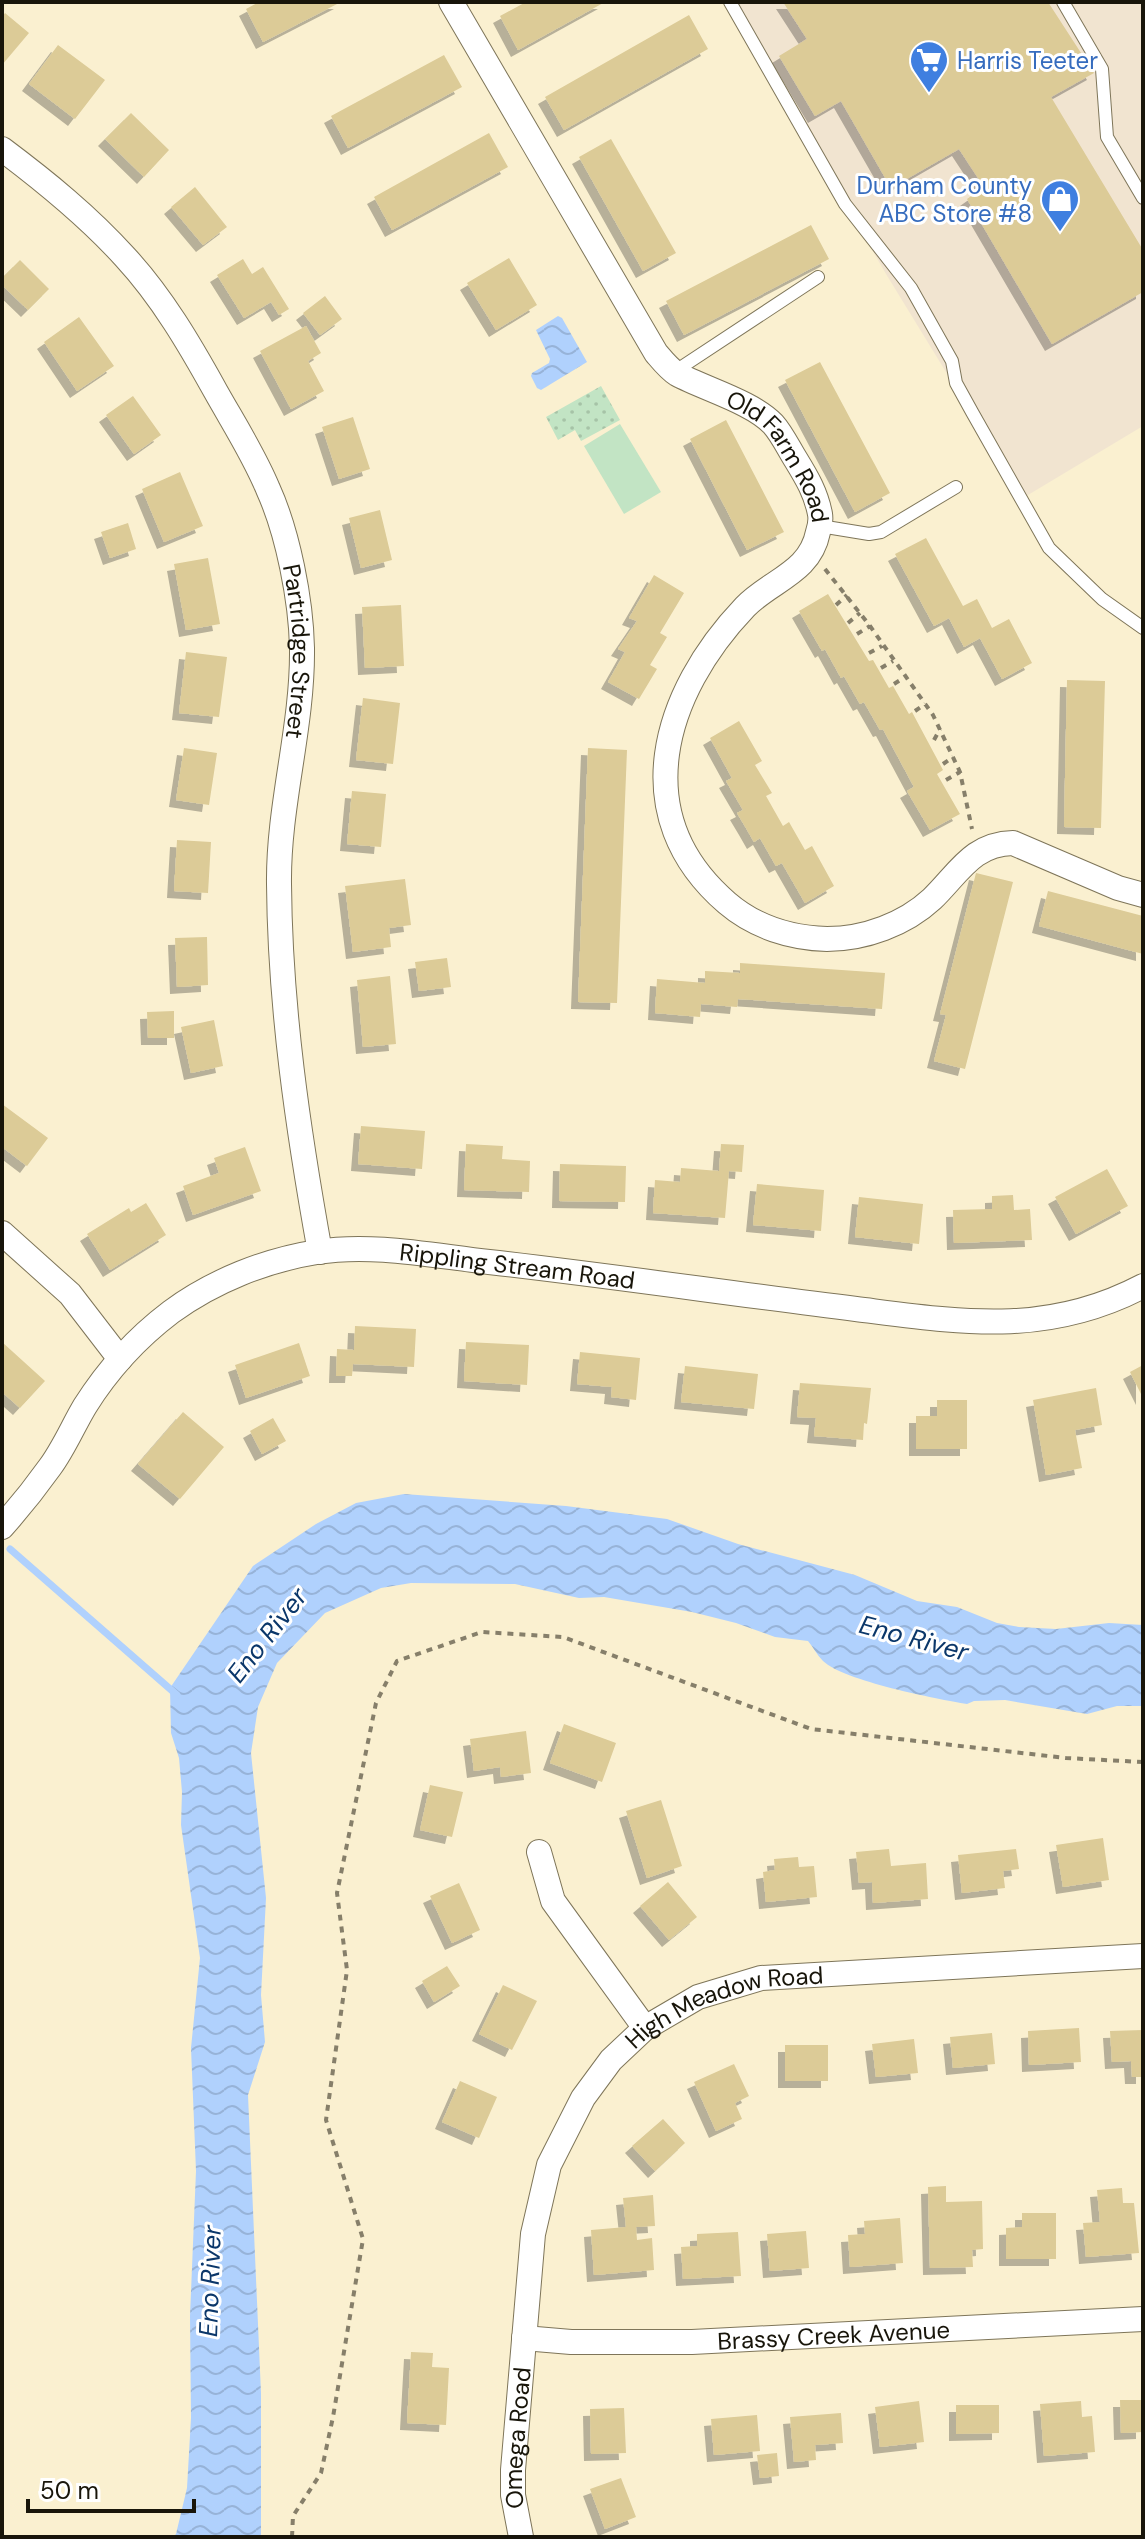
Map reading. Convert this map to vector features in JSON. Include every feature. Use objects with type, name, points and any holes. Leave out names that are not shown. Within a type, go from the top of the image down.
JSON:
[{"type":"street","name":"Old Farm Road","points":[[451,2],[656,353],[674,372],[745,405],[772,424],[814,488],[821,518],[815,548],[800,566],[748,604],[713,644],[698,666],[674,720],[665,769],[667,796],[673,826],[694,871],[732,908],[755,922],[802,937],[830,939],[861,936],[904,919],[930,901],[979,851]]},
{"type":"street","name":"Partridge Street","points":[[2,149],[74,205],[126,257],[165,305],[248,449],[279,517],[299,614],[302,649],[280,847],[284,976],[292,1085],[320,1252]]},
{"type":"street","points":[[979,851],[997,843],[1013,843],[1118,888],[1143,895]]},
{"type":"street","points":[[2,1233],[70,1294],[120,1359]]},
{"type":"street","name":"Rippling Stream Road","points":[[2,1527],[51,1465],[86,1404],[120,1359],[196,1295],[256,1268],[288,1258],[359,1250],[400,1253],[899,1314],[999,1323],[1035,1321],[1064,1315],[1123,1296],[1143,1286]]},
{"type":"street","points":[[539,1852],[553,1901],[645,2028]]},
{"type":"street","name":"High Meadow Road","points":[[524,2338],[533,2234],[549,2165],[571,2119],[603,2070],[645,2028],[698,1997],[761,1978],[1143,1956]]},
{"type":"street","name":"Brassy Creek Avenue","points":[[524,2338],[571,2342],[692,2342],[1143,2319]]},
{"type":"street","name":"Omega Road","points":[[521,2537],[513,2495],[513,2470],[524,2338]]},
{"type":"lane","points":[[730,2],[845,204],[911,288],[952,361],[961,393],[1049,548],[1102,599],[1143,628]]},
{"type":"lane","points":[[1063,2],[1102,69],[1107,137],[1143,198]]},
{"type":"lane","points":[[674,372],[818,277]]},
{"type":"lane","points":[[820,526],[869,534],[881,532],[956,487]]},
{"type":"path","points":[[810,555],[847,595],[940,729],[960,772],[979,851]]},
{"type":"path","points":[[836,605],[847,595]]},
{"type":"path","points":[[848,623],[860,613]]},
{"type":"path","points":[[857,634],[870,626]]},
{"type":"path","points":[[869,653],[882,646]]},
{"type":"path","points":[[881,668],[893,661]]},
{"type":"path","points":[[894,684],[905,677]]},
{"type":"path","points":[[915,711],[925,704]]},
{"type":"path","points":[[934,740],[940,729]]},
{"type":"path","points":[[943,764],[953,757]]},
{"type":"path","points":[[946,780],[960,772]]},
{"type":"shaded area","points":[[729,2],[1143,2],[1143,426],[1023,498],[886,274]]},
{"type":"green space","points":[[601,386],[620,420],[581,441],[575,430],[558,440],[546,417]]},
{"type":"green space","points":[[620,424],[661,492],[624,514],[584,446]]},
{"type":"water","points":[[558,316],[587,362],[541,390],[531,376],[550,359],[536,330]]},
{"type":"water","name":"Eno River","points":[[404,1494],[566,1506],[667,1519],[738,1544],[855,1575],[917,1601],[957,1607],[997,1623],[1019,1627],[1056,1629],[1109,1623],[1143,1625],[1143,1706],[1117,1706],[1087,1714],[1005,1700],[967,1704],[953,1702],[850,1675],[823,1661],[808,1641],[775,1637],[692,1612],[604,1597],[579,1598],[515,1584],[411,1583],[381,1588],[325,1613],[277,1663],[258,1707],[251,1753],[266,1898],[261,1995],[265,2042],[248,2095],[261,2393],[261,2537],[173,2537],[187,2488],[191,2418],[190,2316],[196,2171],[191,2048],[200,1958],[181,1825],[182,1792],[179,1758],[171,1733],[170,1688],[253,1566],[316,1524],[356,1503]]},
{"type":"building","points":[[259,2],[341,2],[263,42],[246,9]]},
{"type":"building","points":[[526,2],[605,2],[518,50],[500,16]]},
{"type":"building","points":[[783,2],[1048,2],[1094,73],[1051,97],[1143,250],[1143,292],[1052,344],[967,199],[984,187],[959,149],[891,188],[841,101],[815,116],[779,56],[807,39]]},
{"type":"building","points":[[5,13],[29,33],[2,65],[2,17]]},
{"type":"building","points":[[689,15],[708,49],[564,130],[545,97]]},
{"type":"building","points":[[58,45],[105,80],[75,119],[29,84]]},
{"type":"building","points":[[444,55],[462,87],[348,148],[331,116]]},
{"type":"building","points":[[131,113],[169,150],[144,177],[105,139]]},
{"type":"building","points":[[489,133],[508,167],[392,230],[374,197]]},
{"type":"building","points":[[611,139],[676,253],[643,271],[579,157]]},
{"type":"building","points":[[195,187],[227,227],[203,245],[171,207]]},
{"type":"building","points":[[811,225],[829,259],[684,335],[666,301]]},
{"type":"building","points":[[509,258],[537,305],[496,330],[467,283]]},
{"type":"building","points":[[243,259],[252,274],[263,267],[289,309],[279,315],[271,302],[244,318],[217,275]]},
{"type":"building","points":[[20,260],[49,289],[28,310],[2,285],[2,278]]},
{"type":"building","points":[[325,296],[342,319],[320,335],[303,313]]},
{"type":"building","points":[[79,317],[114,366],[77,391],[44,342]]},
{"type":"building","points":[[306,326],[321,353],[308,361],[324,391],[291,409],[260,351]]},
{"type":"building","points":[[820,362],[890,493],[855,512],[785,380]]},
{"type":"building","points":[[133,396],[161,435],[134,454],[106,415]]},
{"type":"building","points":[[353,417],[370,469],[339,479],[322,427]]},
{"type":"building","points":[[726,420],[784,532],[747,550],[690,439]]},
{"type":"building","points":[[180,472],[203,526],[164,542],[142,489]]},
{"type":"building","points":[[380,510],[392,560],[361,568],[349,518]]},
{"type":"building","points":[[128,523],[136,549],[110,558],[101,532]]},
{"type":"building","points":[[926,538],[963,606],[977,599],[992,628],[1009,619],[1032,663],[1002,679],[980,638],[964,647],[949,618],[934,626],[895,554]]},
{"type":"building","points":[[208,558],[220,624],[186,630],[174,564]]},
{"type":"building","points":[[654,575],[684,593],[660,633],[667,637],[650,665],[657,669],[639,699],[608,682],[625,652],[618,649],[637,621],[629,618]]},
{"type":"building","points":[[828,594],[869,661],[873,660],[889,688],[893,686],[909,714],[912,712],[943,770],[937,774],[960,814],[930,830],[907,791],[914,787],[883,729],[880,730],[864,702],[860,704],[844,676],[841,678],[799,611]]},
{"type":"building","points":[[401,605],[404,666],[365,668],[362,607]]},
{"type":"building","points":[[186,652],[227,657],[219,717],[179,713]]},
{"type":"building","points":[[1067,680],[1105,681],[1101,828],[1064,827]]},
{"type":"building","points":[[363,698],[400,703],[393,764],[356,760]]},
{"type":"building","points":[[739,721],[762,761],[755,765],[772,793],[766,796],[783,826],[789,822],[805,850],[812,846],[834,886],[805,903],[782,863],[776,866],[760,838],[754,842],[737,813],[743,810],[726,781],[732,778],[710,738]]},
{"type":"building","points":[[184,748],[217,753],[209,805],[176,800]]},
{"type":"building","points":[[588,748],[627,750],[617,1003],[578,1002]]},
{"type":"building","points":[[352,791],[386,794],[381,847],[347,844]]},
{"type":"building","points":[[177,840],[211,842],[208,893],[174,891]]},
{"type":"building","points":[[976,873],[1013,882],[965,1069],[934,1061],[946,1015],[940,1014]]},
{"type":"building","points":[[405,879],[411,925],[389,928],[391,947],[353,952],[345,886]]},
{"type":"building","points":[[1048,891],[1143,916],[1143,954],[1039,926]]},
{"type":"building","points":[[207,937],[208,985],[177,987],[175,938]]},
{"type":"building","points":[[447,958],[451,987],[419,991],[415,962]]},
{"type":"building","points":[[740,963],[885,973],[882,1009],[738,999],[737,1007],[701,1004],[700,1017],[655,1013],[657,979],[705,983],[705,971],[740,973]]},
{"type":"building","points":[[390,976],[396,1044],[363,1047],[357,980]]},
{"type":"building","points":[[174,1011],[174,1038],[148,1038],[147,1012]]},
{"type":"building","points":[[214,1020],[223,1066],[191,1073],[181,1027]]},
{"type":"building","points":[[2,1104],[48,1138],[27,1166],[2,1147]]},
{"type":"building","points":[[361,1126],[425,1131],[422,1169],[358,1164]]},
{"type":"building","points":[[466,1144],[503,1146],[502,1159],[530,1161],[529,1192],[464,1190]]},
{"type":"building","points":[[721,1144],[744,1145],[742,1172],[729,1171],[725,1218],[653,1213],[655,1180],[680,1182],[681,1168],[719,1171]]},
{"type":"building","points":[[245,1147],[261,1191],[193,1215],[183,1186],[219,1173],[214,1158]]},
{"type":"building","points":[[560,1164],[626,1166],[625,1202],[559,1201]]},
{"type":"building","points":[[1107,1169],[1128,1206],[1076,1234],[1055,1197]]},
{"type":"building","points":[[757,1184],[824,1190],[821,1231],[753,1225]]},
{"type":"building","points":[[1013,1195],[1014,1210],[1030,1209],[1032,1240],[954,1243],[953,1210],[992,1209],[992,1196]]},
{"type":"building","points":[[859,1197],[923,1204],[919,1244],[855,1237]]},
{"type":"building","points":[[146,1203],[166,1235],[110,1270],[87,1234],[129,1208],[131,1212]]},
{"type":"building","points":[[355,1326],[416,1329],[414,1367],[353,1364],[352,1376],[336,1376],[337,1349],[354,1350]]},
{"type":"building","points":[[2,1342],[45,1381],[20,1408],[2,1392]]},
{"type":"building","points":[[466,1342],[529,1345],[527,1385],[464,1381]]},
{"type":"building","points":[[299,1343],[310,1376],[246,1398],[235,1365]]},
{"type":"building","points":[[580,1352],[640,1358],[636,1400],[611,1397],[612,1387],[577,1384]]},
{"type":"building","points":[[1143,1365],[1143,1398],[1130,1372]]},
{"type":"building","points":[[685,1366],[758,1374],[754,1409],[681,1402]]},
{"type":"building","points":[[800,1383],[871,1388],[863,1440],[814,1436],[816,1418],[797,1417]]},
{"type":"building","points":[[1096,1388],[1102,1425],[1075,1430],[1082,1468],[1046,1475],[1033,1400]]},
{"type":"building","points":[[937,1400],[967,1400],[967,1449],[916,1449],[916,1416],[937,1416]]},
{"type":"building","points":[[183,1412],[224,1447],[180,1499],[138,1464]]},
{"type":"building","points":[[273,1418],[286,1441],[262,1454],[250,1431]]},
{"type":"building","points":[[564,1724],[616,1743],[602,1782],[550,1763]]},
{"type":"building","points":[[526,1731],[531,1773],[501,1777],[500,1767],[474,1771],[470,1739]]},
{"type":"building","points":[[430,1785],[463,1792],[452,1837],[420,1830]]},
{"type":"building","points":[[661,1800],[682,1866],[647,1878],[626,1811]]},
{"type":"building","points":[[1103,1838],[1109,1880],[1063,1887],[1056,1845]]},
{"type":"building","points":[[889,1849],[891,1866],[926,1863],[928,1899],[873,1903],[872,1882],[859,1883],[856,1852]]},
{"type":"building","points":[[1016,1849],[1019,1869],[1003,1871],[1005,1888],[962,1893],[958,1855]]},
{"type":"building","points":[[798,1857],[799,1867],[814,1866],[817,1897],[766,1902],[763,1872],[775,1870],[774,1859]]},
{"type":"building","points":[[668,1882],[697,1917],[669,1940],[640,1906]]},
{"type":"building","points":[[459,1883],[480,1930],[452,1943],[430,1896]]},
{"type":"building","points":[[447,1966],[460,1986],[434,2002],[422,1981]]},
{"type":"building","points":[[503,1985],[537,2001],[512,2050],[479,2034]]},
{"type":"building","points":[[1079,2028],[1081,2062],[1029,2065],[1028,2031]]},
{"type":"building","points":[[1143,2030],[1143,2077],[1132,2077],[1131,2061],[1112,2062],[1110,2031]]},
{"type":"building","points":[[992,2033],[995,2064],[953,2068],[950,2037]]},
{"type":"building","points":[[914,2039],[918,2073],[876,2077],[872,2044]]},
{"type":"building","points":[[785,2045],[828,2045],[828,2081],[785,2081]]},
{"type":"building","points":[[734,2064],[749,2096],[735,2103],[742,2119],[716,2131],[694,2082]]},
{"type":"building","points":[[460,2081],[497,2097],[479,2138],[442,2122]]},
{"type":"building","points":[[663,2119],[685,2143],[655,2171],[632,2146]]},
{"type":"building","points":[[946,2186],[946,2202],[982,2201],[983,2249],[972,2250],[973,2267],[930,2268],[928,2187]]},
{"type":"building","points":[[1122,2188],[1123,2203],[1134,2203],[1139,2253],[1086,2257],[1083,2223],[1100,2222],[1097,2190]]},
{"type":"building","points":[[653,2195],[655,2226],[636,2227],[637,2240],[652,2238],[654,2270],[594,2275],[591,2230],[626,2227],[623,2198]]},
{"type":"building","points":[[1022,2213],[1056,2213],[1056,2259],[1006,2259],[1006,2228],[1022,2227]]},
{"type":"building","points":[[900,2218],[903,2263],[850,2267],[848,2235],[865,2234],[864,2221]]},
{"type":"building","points":[[806,2231],[809,2268],[770,2271],[767,2234]]},
{"type":"building","points":[[738,2232],[741,2276],[683,2279],[681,2247],[697,2246],[697,2234]]},
{"type":"building","points":[[411,2352],[433,2353],[432,2367],[449,2368],[446,2425],[407,2423]]},
{"type":"building","points":[[1120,2400],[1143,2400],[1143,2432],[1121,2433]]},
{"type":"building","points":[[919,2401],[924,2442],[880,2447],[875,2407]]},
{"type":"building","points":[[1081,2401],[1082,2417],[1092,2416],[1095,2452],[1044,2456],[1040,2404]]},
{"type":"building","points":[[956,2405],[999,2405],[999,2433],[956,2434]]},
{"type":"building","points":[[624,2408],[626,2453],[591,2454],[590,2409]]},
{"type":"building","points":[[841,2413],[843,2443],[815,2445],[816,2460],[794,2462],[790,2417]]},
{"type":"building","points":[[757,2415],[760,2451],[714,2455],[711,2419]]},
{"type":"building","points":[[777,2453],[779,2476],[760,2478],[757,2455]]},
{"type":"building","points":[[621,2478],[636,2517],[605,2529],[590,2489]]},
{"type":"waterway","points":[[10,1549],[177,1695]]},
{"type":"place","name":"Harris Teeter","points":[[929,94]]},
{"type":"place","name":"Durham County ABC Store #8","points":[[1060,233]]}]
